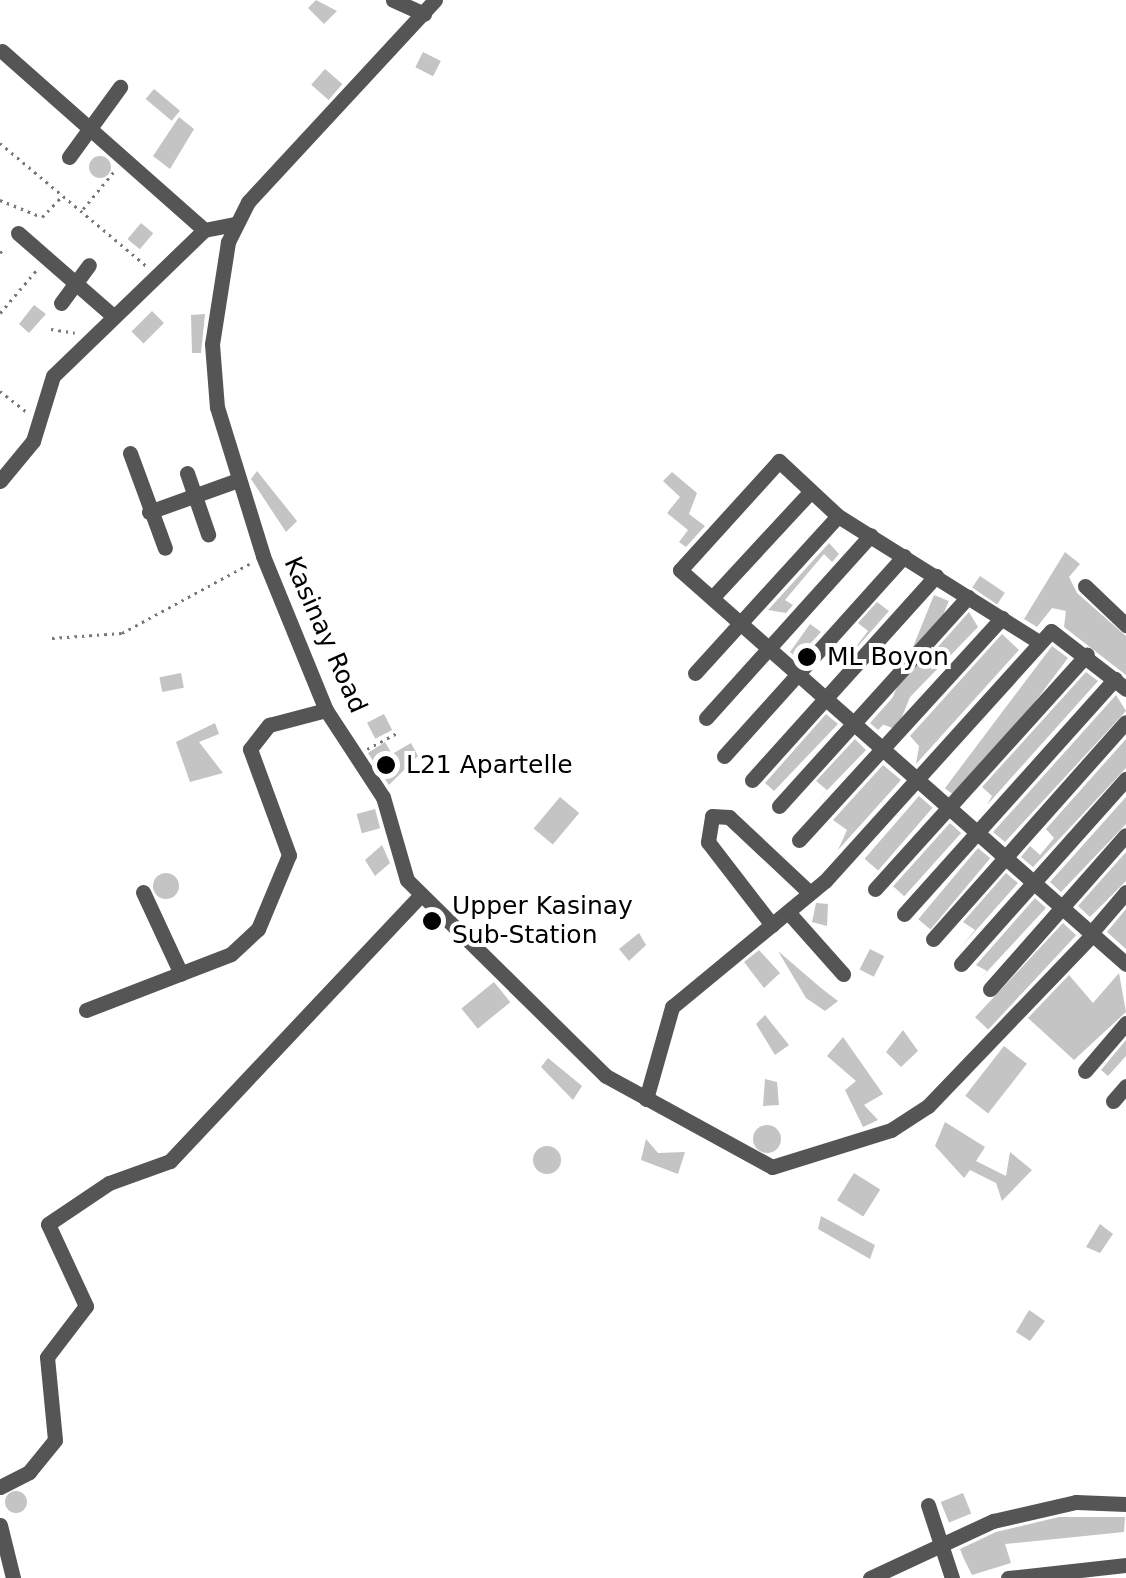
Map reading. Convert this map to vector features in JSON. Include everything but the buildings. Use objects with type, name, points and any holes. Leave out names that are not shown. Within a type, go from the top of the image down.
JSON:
[{"type":"street","points":[[393,0],[424,14]]},
{"type":"street","name":"Kasinay Road","points":[[419,897],[396,855],[383,797],[326,710],[264,556],[238,480],[212,344],[235,224],[266,179],[435,0]]},
{"type":"street","points":[[2,51],[204,230]]},
{"type":"street","points":[[70,156],[120,87]]},
{"type":"street","points":[[6,476],[39,416],[45,386],[204,230],[235,224]]},
{"type":"street","points":[[18,233],[113,316]]},
{"type":"street","points":[[61,303],[89,264]]},
{"type":"street","points":[[130,453],[165,548]]},
{"type":"street","points":[[0,456],[6,476]]},
{"type":"street","points":[[1039,642],[838,516],[779,460],[680,570],[1126,964]]},
{"type":"street","points":[[187,474],[208,534]]},
{"type":"street","points":[[149,512],[238,480]]},
{"type":"street","points":[[712,598],[810,492]]},
{"type":"street","points":[[695,673],[838,516]]},
{"type":"street","points":[[706,718],[871,535]]},
{"type":"street","points":[[724,756],[904,556]]},
{"type":"street","points":[[752,780],[936,576]]},
{"type":"street","points":[[1085,586],[1126,624]]},
{"type":"street","points":[[779,806],[968,596]]},
{"type":"street","points":[[799,840],[1002,618]]},
{"type":"street","points":[[646,1100],[672,1007],[841,863],[1039,642],[1059,628],[1120,684],[904,914]]},
{"type":"street","points":[[875,889],[1087,654]]},
{"type":"street","points":[[86,1010],[231,954],[258,929],[289,855],[250,749],[256,736],[326,710]]},
{"type":"street","points":[[933,939],[1126,722]]},
{"type":"street","points":[[962,964],[1126,778]]},
{"type":"street","points":[[772,925],[708,842],[712,816],[730,817],[810,893]]},
{"type":"street","points":[[990,989],[1126,835]]},
{"type":"street","points":[[142,892],[182,974]]},
{"type":"street","points":[[0,1486],[29,1472],[55,1440],[46,1357],[86,1306],[48,1224],[109,1183],[170,1162],[419,897],[494,960],[535,1016],[646,1100],[747,1161],[772,1167],[837,1150],[928,1106],[1092,934],[1126,892]]},
{"type":"street","points":[[788,912],[843,974]]},
{"type":"street","points":[[1084,1071],[1126,1022]]},
{"type":"street","points":[[1113,1101],[1126,1086]]},
{"type":"street","points":[[870,1578],[940,1541],[1038,1509],[1126,1504]]},
{"type":"street","points":[[928,1505],[952,1578]]},
{"type":"street","points":[[0,1525],[13,1578]]},
{"type":"street","points":[[1008,1578],[1126,1566]]},
{"type":"path","points":[[0,142],[157,274]]},
{"type":"path","points":[[82,211],[124,160]]},
{"type":"path","points":[[0,200],[42,217],[63,195]]},
{"type":"path","points":[[0,313],[46,259]]},
{"type":"path","points":[[51,329],[90,340]]},
{"type":"path","points":[[0,391],[39,416]]},
{"type":"path","points":[[52,638],[122,633],[264,556]]},
{"type":"path","points":[[356,754],[398,732]]},
{"type":"place","name":"ML Boyon","points":[[807,657]]},
{"type":"place","name":"L21 Apartelle","points":[[386,765]]},
{"type":"place","name":"Upper Kasinay Sub-Station","points":[[432,921]]}]
